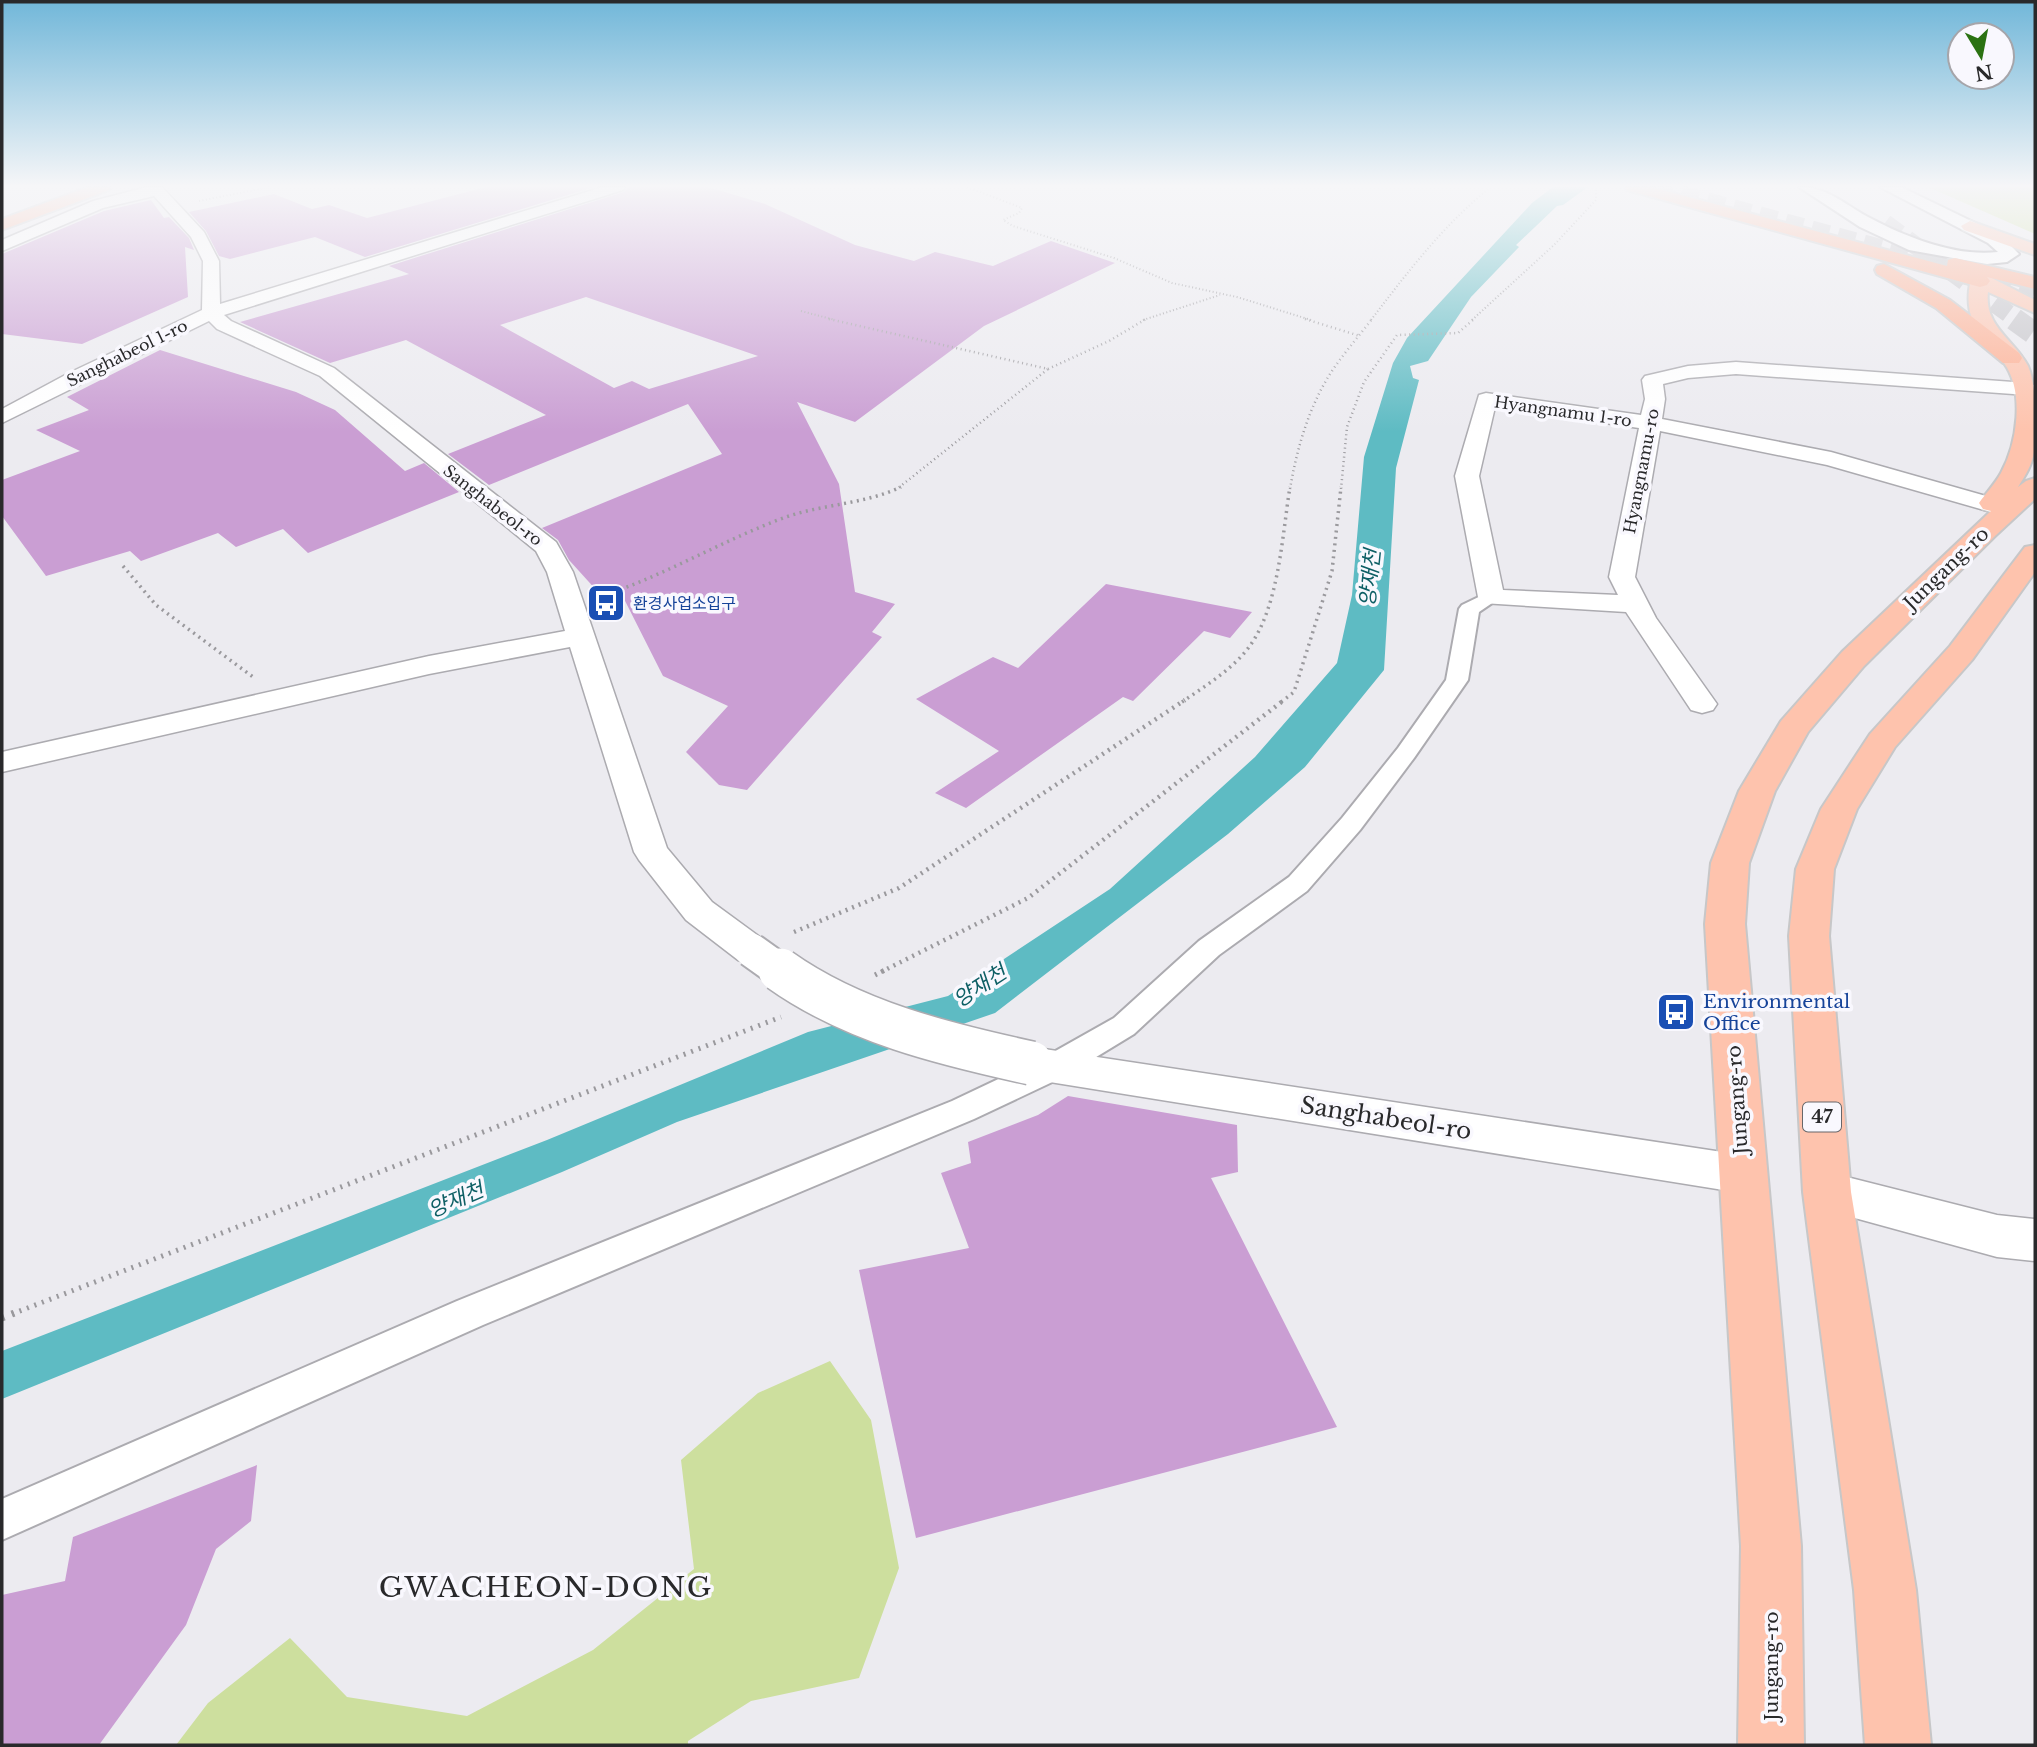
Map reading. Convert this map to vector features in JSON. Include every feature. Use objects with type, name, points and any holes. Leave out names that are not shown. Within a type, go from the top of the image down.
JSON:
[{"type":"highway","points":[[1880,269],[2009,346]]},
{"type":"highway","points":[[1934,269],[1980,281]]},
{"type":"highway","points":[[1972,269],[2035,284]]},
{"type":"main road","points":[[1961,269],[1980,281],[2035,307]]},
{"type":"main road","points":[[1980,281],[2035,284]]},
{"type":"main road","points":[[1980,281],[2035,296]]},
{"type":"main road","points":[[1980,281],[1978,310],[2009,346],[2031,399],[2032,419],[2028,448],[2010,486],[1988,517]]},
{"type":"main road","name":"Jungang-ro","points":[[1772,1745],[1771,1546],[1725,924],[1730,863],[1757,791],[1793,728],[1853,659],[1988,517],[2035,486]]},
{"type":"main road","name":"47","points":[[1898,1745],[1885,1590],[1827,1192],[1809,936],[1815,869],[1839,809],[1882,741],[1961,653],[2034,555]]},
{"type":"street","points":[[211,269],[211,313]]},
{"type":"street","name":"Sanghabeol 1-ro","points":[[2,417],[76,377],[211,313],[355,269]]},
{"type":"street","name":"Sanghabeol-ro","points":[[211,313],[224,325],[327,372],[547,547],[560,572],[651,852],[699,911],[805,986],[891,1023],[969,1050],[1042,1065],[1742,1174]]},
{"type":"street","name":"Hyangnamu-ro","points":[[1703,704],[1636,604],[1622,577],[1655,399],[1652,380],[1688,372],[1736,368],[2027,389]]},
{"type":"street","name":"Hyangnamu 1-ro","points":[[1491,597],[1467,476],[1486,399],[1650,423]]},
{"type":"street","points":[[1650,423],[1831,459],[1988,517]]},
{"type":"street","points":[[2,1520],[470,1313],[963,1110],[1042,1065],[1124,1026],[1209,948],[1298,884],[1351,824],[1406,753],[1457,680],[1469,609],[1491,597],[1636,604]]},
{"type":"street","points":[[2,762],[429,665],[581,637]]},
{"type":"street","points":[[1827,1192],[1997,1237],[2035,1240]]},
{"type":"path","points":[[1137,269],[1172,284],[1237,298],[1360,336]]},
{"type":"path","points":[[751,950],[899,888],[1091,764],[1221,675],[1249,647],[1270,603],[1296,455],[1308,419],[1331,372],[1411,269]]},
{"type":"path","points":[[867,979],[1028,898],[1294,692],[1332,571],[1348,427],[1364,382],[1397,335],[1458,333],[1528,269]]},
{"type":"path","points":[[571,605],[634,587],[756,528],[795,514],[831,503],[884,496],[903,486],[1048,369],[1110,341],[1147,318],[1221,295]]},
{"type":"path","points":[[802,311],[855,326],[1048,369]]},
{"type":"path","points":[[123,566],[156,605],[282,698]]},
{"type":"path","points":[[2,1318],[792,1013]]},
{"type":"green space","points":[[830,1361],[871,1420],[899,1568],[859,1678],[751,1701],[688,1741],[688,1745],[176,1745],[208,1703],[290,1638],[347,1697],[467,1716],[593,1650],[694,1569],[681,1460],[758,1393]]},
{"type":"water","name":"양재천","points":[[1471,269],[1498,269],[1471,297],[1428,361],[1410,366],[1413,378],[1419,380],[1396,468],[1384,670],[1305,767],[1228,834],[995,1013],[677,1122],[562,1172],[2,1399],[2,1351],[547,1140],[808,1032],[948,996],[1110,889],[1255,757],[1337,663],[1352,595],[1364,457],[1393,363],[1407,338]]},
{"type":"building","points":[[2,269],[186,269],[188,297],[82,344],[2,334]]},
{"type":"building","points":[[395,269],[1104,269],[984,326],[855,422],[797,402],[839,484],[855,592],[895,604],[872,632],[882,637],[747,790],[719,785],[686,752],[728,706],[663,676],[618,587],[598,592],[569,560],[558,540],[542,528],[722,454],[688,404],[489,485],[448,454],[546,415],[406,340],[330,363],[240,322],[409,274]],"holes":[[[586,297],[758,356],[649,389],[632,381],[614,388],[500,325]]]},
{"type":"building","points":[[160,350],[296,392],[335,410],[405,471],[424,463],[459,492],[308,553],[283,529],[236,547],[218,533],[141,561],[130,551],[46,576],[2,516],[2,480],[80,451],[36,430],[89,410],[67,397]]},
{"type":"building","points":[[1106,584],[1252,612],[1230,638],[1204,631],[1133,701],[1123,697],[966,808],[935,793],[999,751],[916,699],[993,657],[1018,668]]},
{"type":"building","points":[[1068,1096],[1237,1125],[1238,1172],[1211,1178],[1337,1427],[916,1538],[859,1270],[969,1248],[941,1173],[971,1163],[968,1142],[1038,1115]]},
{"type":"building","points":[[257,1465],[251,1521],[216,1549],[186,1625],[99,1745],[2,1745],[2,1595],[65,1581],[73,1537]]},
{"type":"tunnel","points":[[1947,269],[2017,320]]},
{"type":"tunnel","points":[[1956,269],[2035,290]]},
{"type":"tunnel","points":[[2014,319],[2035,334]]},
{"type":"place","name":"환경사업소입구","points":[[606,603]]},
{"type":"place","name":"Environmental Office","points":[[1676,1012]]},
{"type":"district","name":"GWACHEON-DONG","points":[[546,1587]]}]
